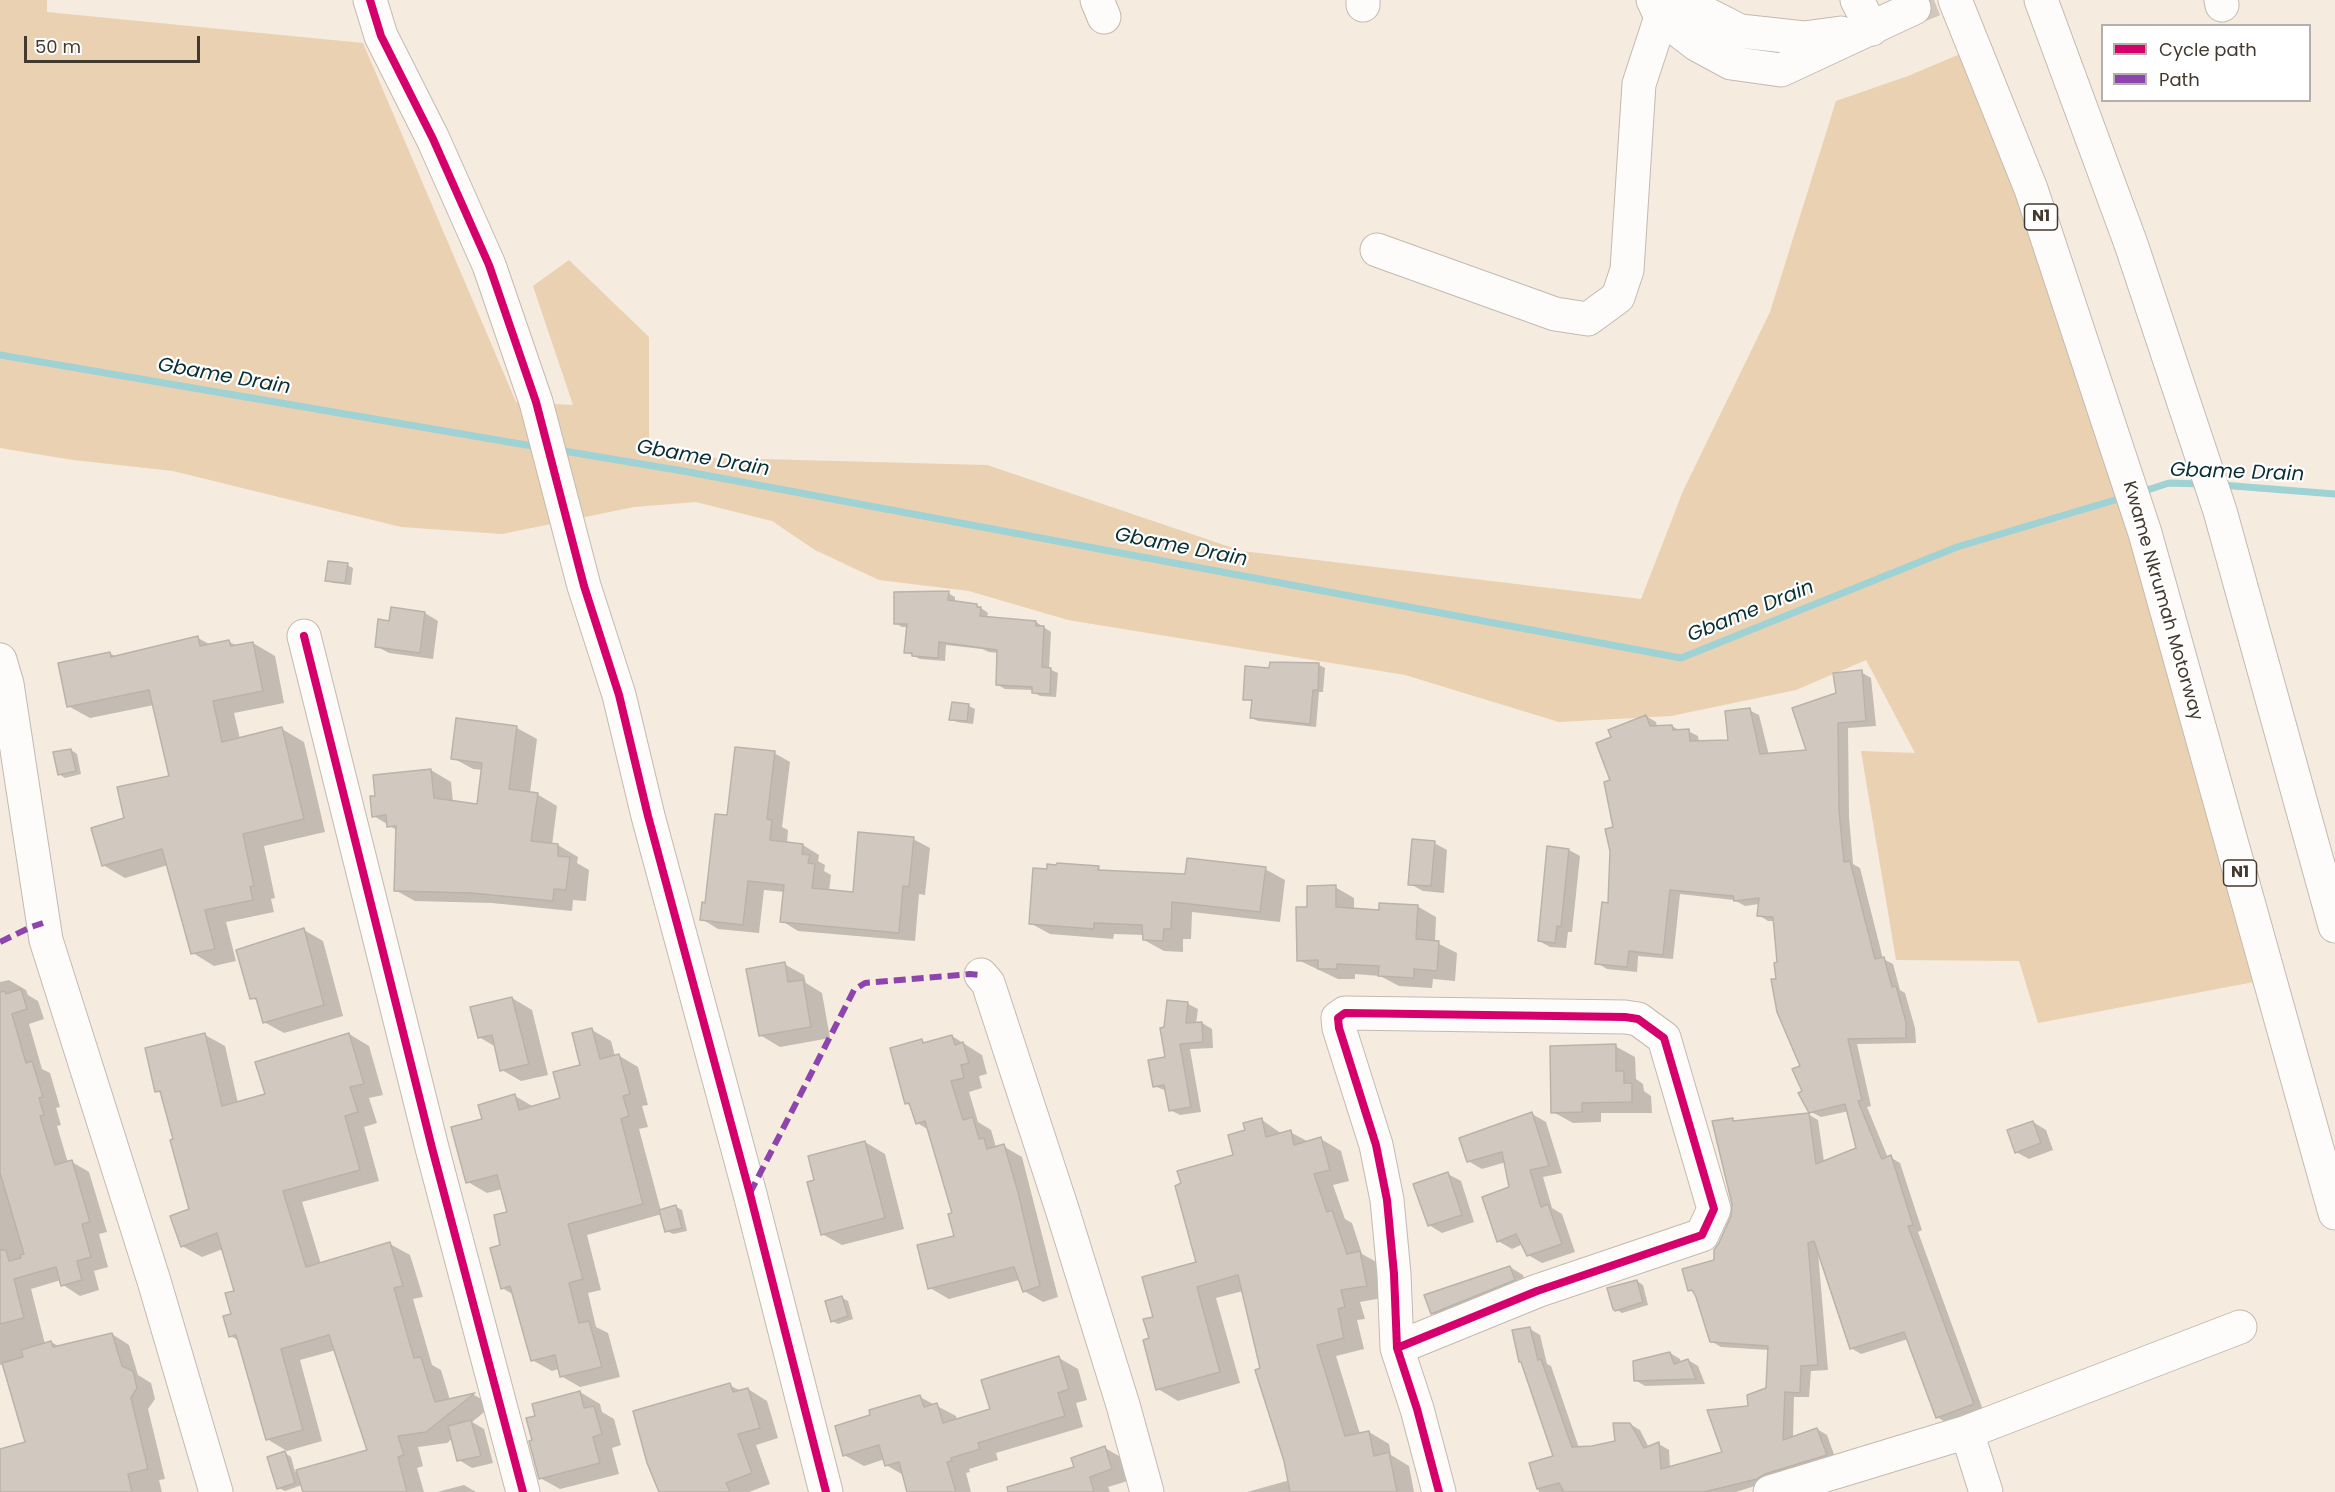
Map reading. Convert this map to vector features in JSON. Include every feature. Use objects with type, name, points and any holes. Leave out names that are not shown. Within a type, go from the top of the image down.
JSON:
[{"type":"main road","points":[[370,0],[381,36],[434,139],[489,265],[536,402],[584,586],[619,695],[648,816],[747,1183],[826,1492]]},
{"type":"main road","points":[[1857,0],[1872,29]]},
{"type":"main road","name":"Kwame Nkrumah Motorway","points":[[1955,0],[2031,189],[2145,533],[2335,1213]]},
{"type":"main road","points":[[2041,0],[2131,244],[2220,511],[2335,926]]},
{"type":"main road","points":[[1667,6],[1696,44],[1731,63],[1780,70],[1914,8]]},
{"type":"main road","points":[[1377,250],[1556,314],[1588,318],[1618,297],[1628,270],[1639,84],[1667,6]]},
{"type":"main road","points":[[304,636],[432,1148],[524,1492]]},
{"type":"main road","points":[[0,660],[7,684],[46,940],[154,1281],[216,1492]]},
{"type":"main road","points":[[981,975],[988,983],[1062,1209],[1123,1405],[1147,1492]]},
{"type":"main road","points":[[1397,1348],[1536,1291],[1702,1235],[1714,1209],[1664,1038],[1638,1019],[1625,1017],[1345,1013],[1338,1017],[1339,1028],[1376,1145],[1387,1200],[1394,1274],[1397,1348],[1417,1409],[1439,1492]]},
{"type":"main road","points":[[1770,1492],[1967,1432],[2240,1327]]},
{"type":"main road","points":[[1967,1432],[1986,1492]]},
{"type":"shaded area","points":[[0,0],[47,0],[47,12],[363,43],[516,402],[573,405],[533,286],[569,260],[649,337],[649,456],[987,465],[1242,551],[1641,599],[1683,491],[1770,312],[1836,101],[1908,76],[1967,51],[2141,560],[2254,982],[2038,1023],[2019,961],[1896,960],[1861,751],[1915,753],[1866,660],[1796,690],[1671,716],[1559,722],[1405,675],[1068,620],[969,591],[879,580],[815,550],[772,521],[696,502],[634,507],[502,534],[401,527],[173,471],[73,460],[0,448]]},
{"type":"building","points":[[328,561],[348,563],[345,583],[325,581]]},
{"type":"building","points":[[949,591],[948,600],[977,604],[977,607],[981,607],[980,616],[1036,621],[1036,626],[1044,626],[1042,667],[1051,668],[1050,694],[1032,693],[1032,687],[996,685],[997,650],[939,642],[938,658],[912,656],[912,653],[904,653],[907,624],[894,624],[894,592]]},
{"type":"building","points":[[391,607],[425,612],[420,653],[375,647],[378,619],[389,621]]},
{"type":"building","points":[[198,636],[200,646],[229,640],[231,646],[253,642],[263,691],[213,701],[222,742],[282,727],[304,819],[243,834],[254,886],[250,887],[253,900],[205,910],[215,949],[191,954],[162,849],[102,866],[91,828],[124,818],[117,787],[169,776],[149,690],[67,707],[58,663],[110,652],[111,657]]},
{"type":"building","points":[[1270,662],[1319,663],[1318,690],[1313,690],[1310,724],[1250,718],[1252,700],[1243,700],[1245,666],[1269,668]]},
{"type":"building","points":[[1862,670],[1866,721],[1838,723],[1839,810],[1844,862],[1850,861],[1875,959],[1884,957],[1892,987],[1896,986],[1906,1022],[1906,1038],[1848,1039],[1862,1100],[1858,1101],[1882,1159],[1891,1155],[1913,1225],[1908,1226],[1974,1404],[1936,1418],[1904,1332],[1850,1349],[1814,1241],[1808,1243],[1818,1365],[1801,1366],[1800,1393],[1785,1392],[1783,1440],[1817,1428],[1827,1455],[1765,1474],[1757,1479],[1704,1492],[1564,1492],[1559,1483],[1537,1489],[1529,1463],[1553,1456],[1521,1362],[1519,1362],[1512,1330],[1530,1327],[1538,1360],[1541,1359],[1572,1447],[1615,1441],[1613,1423],[1630,1423],[1644,1448],[1659,1442],[1661,1469],[1722,1452],[1707,1410],[1748,1406],[1747,1395],[1766,1388],[1768,1346],[1710,1342],[1696,1297],[1692,1290],[1688,1291],[1682,1269],[1714,1260],[1714,1250],[1731,1216],[1732,1204],[1712,1121],[1809,1113],[1798,1093],[1802,1091],[1792,1069],[1800,1066],[1777,1012],[1771,979],[1776,979],[1774,963],[1777,962],[1773,917],[1757,916],[1759,898],[1734,901],[1733,896],[1670,890],[1663,955],[1629,951],[1627,967],[1595,964],[1602,902],[1608,903],[1610,851],[1605,829],[1613,827],[1604,782],[1610,780],[1596,743],[1611,737],[1608,730],[1646,715],[1650,726],[1672,725],[1673,730],[1689,729],[1690,741],[1728,740],[1725,711],[1750,708],[1760,754],[1806,750],[1792,708],[1836,693],[1833,673]],"holes":[[[1845,1104],[1856,1148],[1816,1164],[1809,1113]]]},
{"type":"building","points":[[952,702],[969,704],[967,721],[949,720]]},
{"type":"building","points":[[456,718],[517,726],[509,789],[538,793],[531,841],[558,844],[558,856],[570,857],[566,890],[554,889],[553,901],[471,893],[394,891],[396,826],[387,827],[386,815],[372,817],[370,796],[375,796],[373,775],[431,769],[434,798],[477,804],[482,763],[451,759]]},
{"type":"building","points":[[735,747],[775,751],[767,819],[772,820],[770,840],[803,844],[802,854],[810,855],[808,863],[815,864],[812,888],[853,892],[858,832],[914,837],[909,887],[903,886],[899,933],[780,922],[784,885],[748,881],[743,925],[700,920],[702,902],[705,903],[715,814],[727,815]]},
{"type":"building","points":[[71,749],[76,771],[58,775],[53,752]]},
{"type":"building","points":[[1412,839],[1435,841],[1431,886],[1408,885]]},
{"type":"building","points":[[1547,846],[1569,849],[1561,927],[1557,926],[1555,943],[1538,941]]},
{"type":"building","points":[[1187,858],[1266,867],[1260,912],[1172,902],[1171,929],[1164,929],[1163,941],[1143,940],[1142,925],[1094,923],[1094,929],[1029,924],[1033,868],[1047,869],[1047,864],[1056,865],[1057,863],[1099,866],[1098,870],[1185,874]]},
{"type":"building","points":[[1336,885],[1336,907],[1379,910],[1379,903],[1418,905],[1416,939],[1439,941],[1437,971],[1414,969],[1414,978],[1378,976],[1379,966],[1337,964],[1337,969],[1318,969],[1318,960],[1297,961],[1296,907],[1307,907],[1307,886]]},
{"type":"building","points":[[304,928],[324,1005],[263,1023],[256,998],[250,999],[236,950]]},
{"type":"building","points":[[785,962],[788,982],[803,980],[811,1027],[759,1036],[746,969]]},
{"type":"building","points":[[21,989],[27,1009],[12,1014],[26,1063],[32,1061],[43,1097],[39,1098],[44,1115],[40,1116],[55,1165],[72,1160],[90,1222],[82,1224],[91,1257],[77,1261],[82,1280],[61,1286],[56,1267],[14,1279],[24,1318],[0,1324],[0,1250],[6,1250],[9,1261],[21,1258],[20,1255],[24,1254],[0,1173],[0,992],[5,991],[6,994]]},
{"type":"building","points":[[512,997],[529,1064],[500,1071],[492,1035],[478,1038],[470,1007]]},
{"type":"building","points":[[1167,1000],[1188,1002],[1186,1023],[1202,1022],[1203,1042],[1180,1044],[1191,1107],[1169,1111],[1164,1085],[1153,1087],[1148,1060],[1165,1057],[1160,1028],[1164,1027]]},
{"type":"building","points":[[592,1028],[600,1059],[619,1054],[630,1094],[623,1096],[629,1116],[621,1119],[643,1204],[568,1224],[583,1279],[569,1283],[579,1323],[589,1321],[602,1367],[560,1377],[555,1355],[531,1361],[510,1286],[501,1289],[490,1248],[500,1245],[494,1215],[507,1212],[497,1175],[466,1183],[451,1127],[482,1119],[478,1105],[515,1094],[519,1110],[560,1098],[553,1072],[580,1065],[572,1033]]},
{"type":"building","points":[[205,1033],[222,1106],[265,1094],[255,1062],[349,1033],[364,1084],[350,1087],[358,1112],[345,1116],[360,1170],[283,1191],[306,1267],[390,1242],[403,1286],[394,1288],[414,1358],[421,1357],[435,1402],[475,1393],[426,1432],[398,1436],[404,1455],[398,1457],[407,1492],[303,1492],[296,1470],[367,1450],[329,1335],[281,1349],[303,1430],[266,1440],[236,1335],[229,1337],[223,1316],[231,1314],[225,1293],[234,1291],[217,1233],[181,1247],[170,1216],[189,1209],[170,1140],[173,1139],[160,1091],[155,1092],[145,1048]]},
{"type":"building","points":[[952,1035],[955,1045],[963,1042],[969,1063],[961,1065],[964,1078],[951,1081],[963,1120],[973,1117],[979,1139],[984,1138],[987,1149],[1004,1144],[1018,1192],[1040,1286],[1023,1292],[1014,1267],[928,1289],[917,1245],[954,1236],[948,1214],[952,1213],[925,1121],[916,1124],[909,1103],[905,1104],[890,1048],[922,1039],[923,1043]]},
{"type":"building","points":[[1616,1044],[1616,1071],[1624,1071],[1624,1083],[1632,1083],[1632,1102],[1582,1103],[1582,1112],[1551,1113],[1550,1046]]},
{"type":"building","points":[[1532,1112],[1549,1166],[1530,1170],[1541,1207],[1548,1204],[1562,1244],[1527,1256],[1516,1234],[1497,1242],[1482,1197],[1509,1187],[1502,1152],[1467,1162],[1459,1138]]},
{"type":"building","points":[[1262,1118],[1266,1137],[1291,1130],[1294,1145],[1321,1137],[1330,1170],[1314,1174],[1327,1212],[1332,1210],[1347,1254],[1360,1251],[1367,1286],[1341,1290],[1345,1307],[1338,1309],[1344,1338],[1317,1345],[1345,1436],[1369,1431],[1374,1456],[1389,1452],[1397,1492],[1290,1492],[1284,1461],[1255,1370],[1260,1368],[1238,1275],[1197,1287],[1220,1372],[1156,1390],[1143,1340],[1149,1338],[1143,1319],[1153,1317],[1142,1277],[1196,1262],[1175,1186],[1181,1183],[1177,1171],[1233,1155],[1228,1135],[1245,1130],[1243,1123]]},
{"type":"building","points":[[2033,1121],[2041,1143],[2015,1153],[2007,1130]]},
{"type":"building","points":[[865,1141],[885,1218],[821,1235],[807,1182],[814,1180],[808,1156]]},
{"type":"building","points":[[1448,1172],[1462,1215],[1428,1226],[1413,1184]]},
{"type":"building","points":[[676,1205],[682,1228],[665,1232],[659,1210]]},
{"type":"building","points":[[1510,1266],[1515,1280],[1431,1314],[1424,1295]]},
{"type":"building","points":[[1637,1280],[1643,1302],[1615,1311],[1607,1288]]},
{"type":"building","points":[[842,1296],[848,1316],[831,1322],[825,1301]]},
{"type":"building","points":[[112,1333],[122,1366],[133,1371],[137,1388],[131,1398],[148,1469],[128,1474],[132,1492],[0,1492],[0,1449],[25,1442],[2,1363],[23,1357],[21,1350],[51,1341],[53,1347]]},
{"type":"building","points":[[1670,1352],[1674,1364],[1688,1359],[1696,1379],[1634,1381],[1633,1361]]},
{"type":"building","points":[[1059,1356],[1069,1389],[1058,1393],[1065,1416],[978,1443],[980,1449],[951,1458],[952,1461],[947,1462],[956,1492],[907,1492],[899,1462],[885,1466],[879,1445],[843,1456],[835,1426],[870,1415],[869,1410],[920,1395],[924,1407],[937,1403],[943,1423],[990,1409],[981,1380]]},
{"type":"building","points":[[730,1383],[733,1392],[748,1388],[760,1428],[738,1434],[752,1473],[726,1483],[730,1492],[659,1492],[647,1463],[633,1411]]},
{"type":"building","points":[[580,1391],[584,1408],[594,1406],[602,1434],[593,1437],[600,1463],[539,1479],[529,1441],[532,1440],[526,1418],[535,1416],[532,1404]]},
{"type":"building","points":[[471,1420],[481,1456],[457,1461],[448,1426]]},
{"type":"building","points":[[1105,1446],[1112,1469],[1090,1477],[1094,1492],[1008,1492],[1007,1487],[1074,1467],[1071,1458]]},
{"type":"building","points":[[285,1451],[295,1483],[277,1489],[267,1457]]},
{"type":"waterway","name":"Gbame Drain","points":[[0,355],[538,447]]},
{"type":"waterway","name":"Gbame Drain","points":[[558,450],[683,471],[1681,658],[1957,547],[2125,497]]},
{"type":"waterway","name":"Gbame Drain","points":[[2141,492],[2169,483],[2201,484]]},
{"type":"waterway","name":"Gbame Drain","points":[[2221,485],[2335,494]]},
{"type":"tunnel","points":[[1914,8],[1934,0]]},
{"type":"marked path","points":[[0,942],[43,923]]},
{"type":"marked path","points":[[750,1193],[854,990],[865,983],[981,975]]},
{"type":"cycle path","points":[[370,0],[381,36],[433,139],[489,265],[536,402],[584,586],[619,695],[648,816],[750,1194],[826,1492]]},
{"type":"cycle path","points":[[304,636],[432,1148],[523,1492]]},
{"type":"cycle path","points":[[1397,1348],[1537,1291],[1702,1235],[1714,1209],[1664,1038],[1638,1019],[1625,1017],[1345,1013],[1338,1018],[1339,1028],[1376,1145],[1387,1200],[1394,1274],[1397,1348],[1417,1409],[1439,1492]]}]
